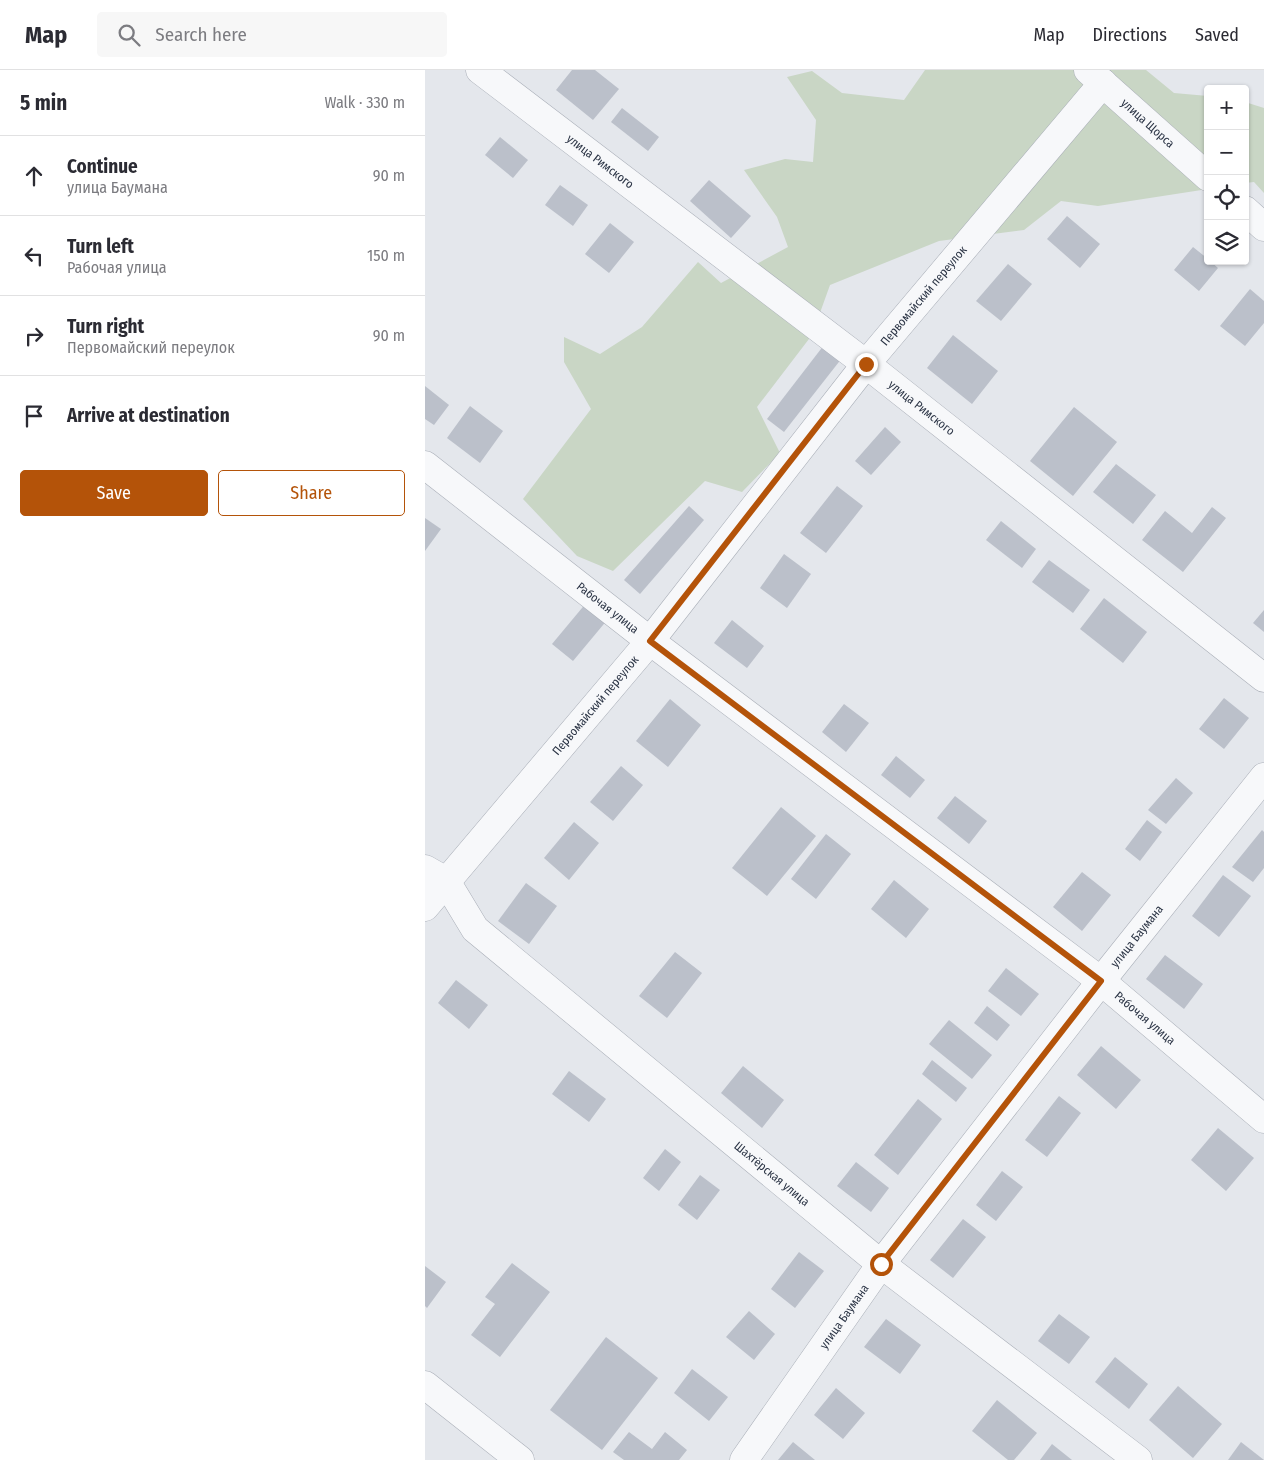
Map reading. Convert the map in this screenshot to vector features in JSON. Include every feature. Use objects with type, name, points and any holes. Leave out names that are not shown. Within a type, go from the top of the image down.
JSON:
[{"type":"street","name":"улица Римского","points":[[480,70],[866,364],[1264,678]]},
{"type":"street","name":"Первомайский переулок","points":[[425,907],[436,875],[650,641],[866,364],[1095,76]]},
{"type":"street","name":"улица Щорса","points":[[1095,76],[1207,175]]},
{"type":"street","points":[[1249,214],[1264,227]]},
{"type":"street","name":"Рабочая улица","points":[[425,465],[650,641],[1101,981],[1264,1119]]},
{"type":"street","name":"улица Баумана","points":[[745,1460],[881,1264],[1101,981],[1264,777]]},
{"type":"street","name":"Шахтёрская улица","points":[[436,875],[475,930],[881,1264],[1138,1460]]},
{"type":"street","points":[[425,1385],[520,1460]]},
{"type":"green space","points":[[925,70],[1146,70],[1174,93],[1204,96],[1204,190],[1098,206],[1061,201],[1024,230],[939,241],[830,285],[812,335],[757,407],[780,453],[742,492],[705,481],[613,571],[577,556],[523,499],[591,409],[564,362],[564,337],[600,354],[642,327],[698,262],[721,283],[788,247],[777,217],[744,170],[785,159],[813,162],[816,120],[787,77],[812,71],[842,93],[904,100]]},
{"type":"green space","points":[[1249,103],[1264,108],[1264,193],[1254,182],[1249,183]]},
{"type":"building","points":[[572,70],[595,70],[619,89],[593,120],[556,90]]},
{"type":"building","points":[[622,108],[659,137],[648,151],[611,122]]},
{"type":"building","points":[[500,137],[528,160],[513,178],[485,155]]},
{"type":"building","points":[[709,180],[751,216],[731,238],[690,201]]},
{"type":"building","points":[[560,185],[588,205],[573,226],[545,205]]},
{"type":"building","points":[[1067,216],[1100,244],[1080,268],[1047,239]]},
{"type":"building","points":[[610,223],[634,242],[609,273],[585,254]]},
{"type":"building","points":[[1193,247],[1204,256],[1204,265],[1215,265],[1218,268],[1199,291],[1174,270]]},
{"type":"building","points":[[1008,264],[1032,284],[1001,321],[976,301]]},
{"type":"building","points":[[1250,289],[1264,301],[1264,323],[1245,346],[1220,326]]},
{"type":"building","points":[[953,335],[998,371],[972,404],[927,368]]},
{"type":"building","points":[[824,345],[842,358],[784,432],[767,419]]},
{"type":"building","points":[[425,386],[449,405],[434,425],[425,419]]},
{"type":"building","points":[[470,406],[503,431],[480,463],[447,438]]},
{"type":"building","points":[[1074,407],[1117,442],[1073,496],[1030,461]]},
{"type":"building","points":[[885,427],[901,442],[871,475],[855,461]]},
{"type":"building","points":[[1116,464],[1156,495],[1133,524],[1093,492]]},
{"type":"building","points":[[837,486],[863,506],[826,553],[800,533]]},
{"type":"building","points":[[689,506],[704,520],[640,594],[624,580]]},
{"type":"building","points":[[1212,507],[1226,518],[1183,572],[1142,540],[1165,511],[1192,533]]},
{"type":"building","points":[[425,518],[441,529],[425,551]]},
{"type":"building","points":[[1001,521],[1036,549],[1022,568],[986,540]]},
{"type":"building","points":[[784,554],[811,574],[787,608],[760,588]]},
{"type":"building","points":[[1049,560],[1090,590],[1073,613],[1032,582]]},
{"type":"building","points":[[1104,598],[1147,632],[1123,663],[1080,629]]},
{"type":"building","points":[[587,602],[608,619],[573,661],[552,644]]},
{"type":"building","points":[[1264,610],[1264,632],[1253,623]]},
{"type":"building","points":[[732,620],[764,646],[747,668],[714,643]]},
{"type":"building","points":[[1224,698],[1249,718],[1224,749],[1199,729]]},
{"type":"building","points":[[670,699],[701,725],[668,767],[636,741]]},
{"type":"building","points":[[844,704],[869,723],[846,752],[822,732]]},
{"type":"building","points":[[896,756],[925,780],[910,798],[881,775]]},
{"type":"building","points":[[621,766],[643,785],[613,821],[590,802]]},
{"type":"building","points":[[1176,778],[1193,793],[1166,824],[1148,810]]},
{"type":"building","points":[[955,796],[987,821],[969,844],[937,818]]},
{"type":"building","points":[[781,807],[816,836],[767,896],[732,868]]},
{"type":"building","points":[[1147,820],[1162,832],[1140,861],[1125,849]]},
{"type":"building","points":[[574,822],[599,843],[569,880],[544,858]]},
{"type":"building","points":[[1262,830],[1264,832],[1264,868],[1253,882],[1232,867]]},
{"type":"building","points":[[826,834],[851,854],[816,899],[791,879]]},
{"type":"building","points":[[1082,872],[1111,895],[1082,931],[1053,907]]},
{"type":"building","points":[[1223,875],[1251,896],[1219,937],[1192,916]]},
{"type":"building","points":[[894,880],[929,909],[906,938],[871,909]]},
{"type":"building","points":[[526,883],[557,906],[529,944],[498,921]]},
{"type":"building","points":[[675,952],[702,973],[667,1018],[639,996]]},
{"type":"building","points":[[1165,955],[1203,984],[1184,1009],[1146,979]]},
{"type":"building","points":[[1006,968],[1039,994],[1021,1016],[988,991]]},
{"type":"building","points":[[456,980],[488,1005],[469,1029],[438,1003]]},
{"type":"building","points":[[987,1006],[1010,1025],[997,1041],[974,1023]]},
{"type":"building","points":[[949,1020],[992,1055],[972,1079],[929,1044]]},
{"type":"building","points":[[1101,1046],[1141,1080],[1116,1109],[1077,1075]]},
{"type":"building","points":[[932,1060],[967,1088],[956,1102],[922,1074]]},
{"type":"building","points":[[743,1066],[784,1100],[762,1128],[721,1093]]},
{"type":"building","points":[[569,1071],[606,1099],[589,1122],[552,1094]]},
{"type":"building","points":[[1059,1096],[1081,1113],[1047,1157],[1025,1140]]},
{"type":"building","points":[[918,1099],[942,1119],[898,1175],[874,1155]]},
{"type":"building","points":[[1218,1128],[1254,1158],[1226,1191],[1191,1160]]},
{"type":"building","points":[[665,1149],[681,1162],[659,1191],[643,1178]]},
{"type":"building","points":[[856,1162],[889,1188],[871,1212],[837,1186]]},
{"type":"building","points":[[1002,1171],[1023,1187],[996,1221],[976,1205]]},
{"type":"building","points":[[700,1175],[720,1190],[697,1220],[678,1205]]},
{"type":"building","points":[[963,1219],[986,1237],[953,1278],[930,1260]]},
{"type":"building","points":[[799,1252],[824,1271],[795,1308],[771,1289]]},
{"type":"building","points":[[512,1263],[550,1292],[500,1357],[471,1335],[495,1304],[485,1297]]},
{"type":"building","points":[[425,1266],[446,1282],[427,1308],[425,1306]]},
{"type":"building","points":[[749,1311],[775,1334],[754,1360],[726,1337]]},
{"type":"building","points":[[1059,1314],[1090,1337],[1069,1364],[1038,1341]]},
{"type":"building","points":[[886,1319],[921,1345],[900,1374],[864,1347]]},
{"type":"building","points":[[606,1337],[658,1378],[602,1450],[550,1410]]},
{"type":"building","points":[[1115,1357],[1148,1384],[1129,1409],[1095,1382]]},
{"type":"building","points":[[692,1369],[728,1397],[709,1421],[674,1393]]},
{"type":"building","points":[[1178,1386],[1222,1424],[1193,1458],[1149,1420]]},
{"type":"building","points":[[836,1388],[865,1413],[843,1439],[814,1415]]},
{"type":"building","points":[[997,1400],[1037,1433],[1014,1460],[1008,1460],[972,1431]]},
{"type":"building","points":[[629,1432],[652,1449],[665,1432],[687,1450],[679,1460],[624,1460],[613,1452]]},
{"type":"building","points":[[793,1442],[815,1460],[778,1460]]},
{"type":"building","points":[[1241,1442],[1264,1460],[1228,1460]]},
{"type":"building","points":[[1052,1444],[1072,1460],[1040,1460]]},
{"type":"route","points":[[866,364],[650,641],[1101,981],[881,1264]]}]
